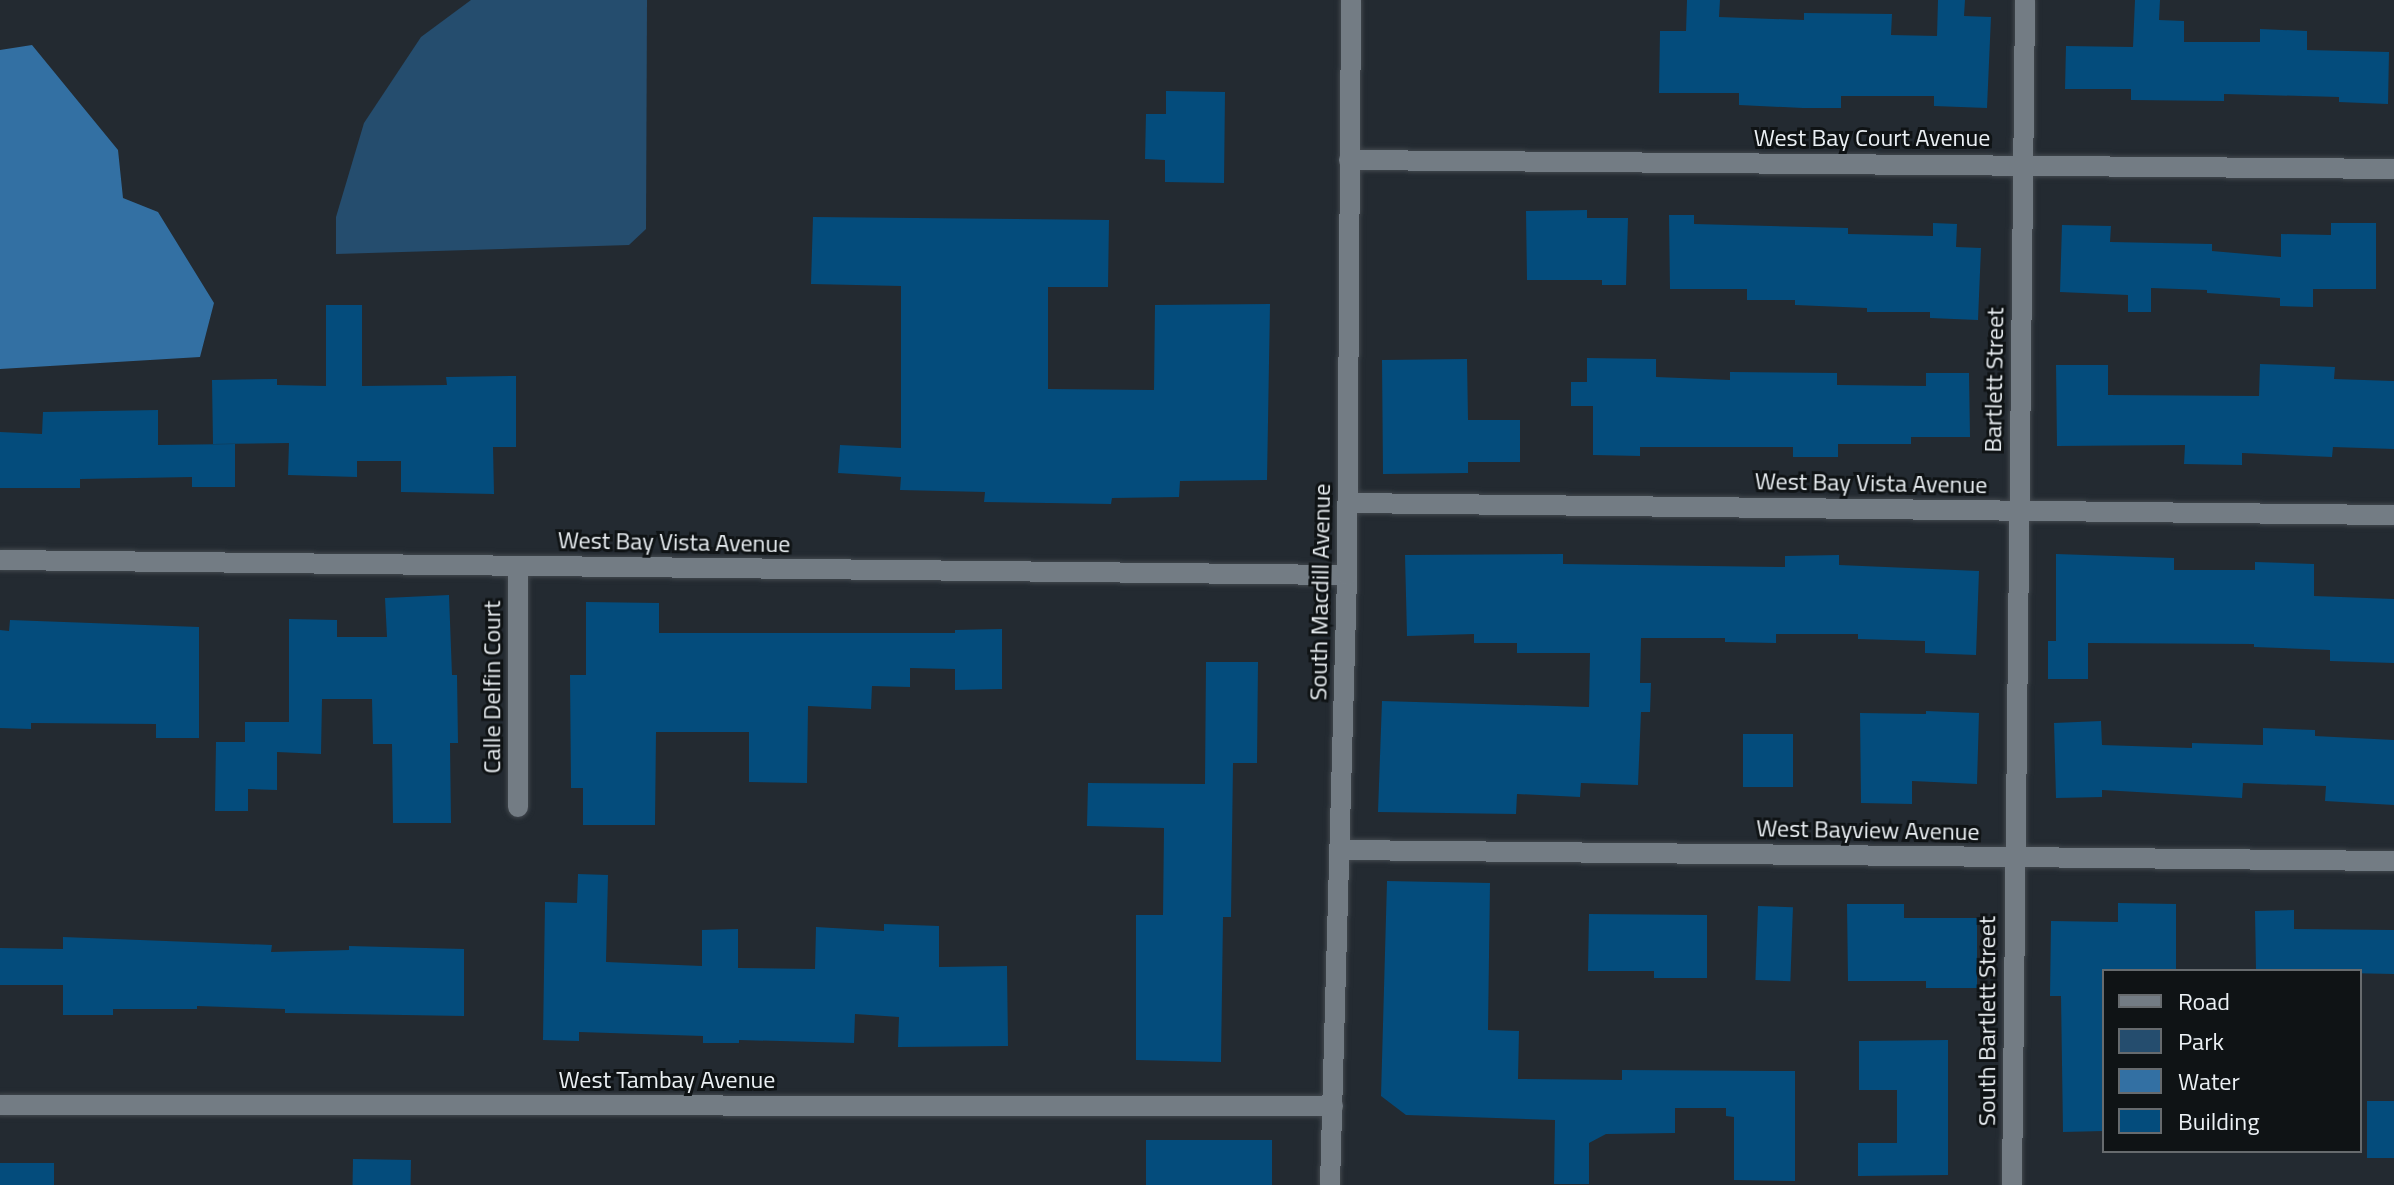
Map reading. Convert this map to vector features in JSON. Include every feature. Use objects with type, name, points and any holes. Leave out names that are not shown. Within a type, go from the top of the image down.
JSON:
[{"type":"street","name":"South Macdill Avenue","points":[[1330,1185],[1342,850],[1347,575],[1351,0]]},
{"type":"street","name":"Bartlett Street","points":[[2015,857],[2025,0]]},
{"type":"street","name":"West Bay Court Avenue","points":[[1349,160],[2394,169]]},
{"type":"street","name":"West Bay Vista Avenue","points":[[1348,503],[2394,515]]},
{"type":"street","name":"West Bay Vista Avenue","points":[[0,560],[1347,575]]},
{"type":"street","name":"Calle Delfin Court","points":[[518,566],[518,807]]},
{"type":"street","name":"West Bayview Avenue","points":[[1342,850],[2394,861]]},
{"type":"street","name":"South Bartlett Street","points":[[2012,1185],[2015,857]]},
{"type":"street","name":"West Tambay Avenue","points":[[0,1105],[1333,1106]]},
{"type":"green space","points":[[471,0],[647,0],[646,229],[629,245],[336,254],[336,217],[364,123],[421,37]]},
{"type":"water","points":[[32,45],[118,150],[123,198],[158,212],[214,303],[200,357],[0,369],[0,50]]},
{"type":"building","points":[[1687,0],[1720,0],[1719,17],[1804,20],[1804,13],[1892,14],[1891,35],[1937,36],[1938,0],[1965,0],[1964,16],[1991,17],[1987,108],[1934,106],[1934,96],[1841,96],[1841,108],[1803,108],[1739,105],[1739,93],[1659,93],[1660,31],[1686,31]]},
{"type":"building","points":[[2135,0],[2160,0],[2159,20],[2184,21],[2184,42],[2260,42],[2260,29],[2307,31],[2307,50],[2389,52],[2388,104],[2339,102],[2339,97],[2224,94],[2224,101],[2131,100],[2131,89],[2065,89],[2066,46],[2133,47]]},
{"type":"building","points":[[1166,91],[1225,92],[1224,183],[1165,182],[1165,160],[1145,159],[1146,114],[1166,114]]},
{"type":"building","points":[[1587,210],[1587,218],[1628,218],[1626,285],[1602,285],[1602,280],[1527,280],[1526,211]]},
{"type":"building","points":[[1669,215],[1694,215],[1694,224],[1848,228],[1848,234],[1933,236],[1933,223],[1957,224],[1956,247],[1981,248],[1978,320],[1930,318],[1930,312],[1867,312],[1867,308],[1795,305],[1795,300],[1747,300],[1747,289],[1670,289]]},
{"type":"building","points":[[813,217],[1109,220],[1108,287],[1048,287],[1048,389],[1154,390],[1155,305],[1270,304],[1267,480],[1180,481],[1179,497],[1112,498],[1111,504],[984,502],[985,492],[900,490],[901,477],[838,473],[840,445],[901,448],[901,286],[811,284]]},
{"type":"building","points":[[2331,223],[2376,223],[2376,289],[2313,289],[2313,307],[2280,306],[2280,298],[2151,288],[2151,312],[2128,312],[2128,295],[2060,292],[2062,225],[2111,226],[2110,242],[2212,244],[2212,251],[2281,257],[2281,234],[2331,235]]},
{"type":"building","points":[[326,305],[362,305],[362,386],[447,385],[446,377],[516,376],[516,447],[493,447],[494,494],[401,492],[401,461],[357,461],[357,477],[288,475],[289,443],[213,444],[212,380],[277,379],[277,385],[326,386]]},
{"type":"building","points":[[1587,358],[1656,359],[1656,377],[1730,380],[1730,372],[1837,373],[1837,385],[1926,386],[1926,373],[1969,373],[1970,437],[1911,437],[1911,444],[1838,444],[1838,457],[1793,457],[1793,447],[1640,447],[1640,456],[1593,455],[1593,406],[1571,406],[1571,382],[1587,382]]},
{"type":"building","points":[[1467,359],[1468,420],[1520,420],[1520,462],[1468,462],[1468,473],[1383,474],[1382,360]]},
{"type":"building","points":[[2260,364],[2335,367],[2334,379],[2394,381],[2394,449],[2333,447],[2332,457],[2242,453],[2242,465],[2184,464],[2185,445],[2057,446],[2056,365],[2108,365],[2108,395],[2259,396]]},
{"type":"building","points":[[158,410],[158,445],[235,444],[235,487],[192,487],[192,477],[80,479],[80,488],[0,488],[0,432],[42,434],[43,412]]},
{"type":"building","points":[[1563,554],[1563,564],[1785,567],[1785,556],[1839,555],[1839,565],[1979,571],[1976,655],[1925,653],[1925,641],[1858,639],[1858,634],[1776,634],[1776,643],[1725,642],[1725,638],[1641,638],[1640,683],[1651,683],[1650,712],[1641,712],[1638,785],[1581,783],[1580,797],[1517,794],[1516,814],[1378,812],[1382,701],[1589,707],[1590,653],[1517,653],[1517,643],[1474,643],[1474,634],[1407,636],[1405,555]]},
{"type":"building","points":[[2056,554],[2174,558],[2174,570],[2255,570],[2255,562],[2314,564],[2314,596],[2394,599],[2394,663],[2330,661],[2330,650],[2254,647],[2254,644],[2088,643],[2088,679],[2048,679],[2048,641],[2056,641]]},
{"type":"building","points":[[449,595],[452,675],[457,675],[458,743],[450,743],[451,823],[393,823],[392,744],[373,744],[372,699],[322,699],[321,754],[277,752],[277,790],[248,789],[248,811],[215,811],[216,742],[245,742],[245,722],[289,722],[289,619],[337,620],[337,637],[387,637],[385,598]]},
{"type":"building","points":[[586,602],[659,603],[659,633],[955,633],[955,630],[1002,629],[1002,689],[955,690],[955,669],[910,668],[910,687],[872,686],[871,709],[808,706],[807,783],[749,782],[749,732],[656,732],[655,825],[583,825],[583,788],[571,788],[570,675],[586,675]]},
{"type":"building","points":[[10,620],[199,627],[199,738],[156,738],[156,724],[31,723],[31,729],[0,728],[0,630],[9,631]]},
{"type":"building","points":[[1206,662],[1258,662],[1257,763],[1233,763],[1231,917],[1223,917],[1221,1062],[1136,1060],[1136,915],[1163,915],[1164,828],[1087,826],[1088,783],[1205,784]]},
{"type":"building","points":[[1926,711],[1979,713],[1977,784],[1912,781],[1912,804],[1861,803],[1860,713],[1926,714]]},
{"type":"building","points":[[2101,721],[2102,745],[2192,748],[2192,743],[2263,745],[2263,728],[2315,730],[2315,736],[2394,740],[2394,805],[2325,801],[2326,786],[2243,783],[2242,798],[2102,790],[2102,797],[2056,798],[2054,723]]},
{"type":"building","points":[[1743,734],[1793,734],[1793,787],[1743,787]]},
{"type":"building","points":[[578,874],[608,875],[606,962],[702,966],[702,930],[738,929],[738,968],[815,969],[816,927],[884,931],[884,924],[939,926],[939,967],[1007,966],[1008,1046],[898,1047],[899,1017],[855,1014],[854,1043],[739,1040],[739,1043],[703,1043],[703,1036],[579,1032],[579,1041],[543,1040],[545,902],[577,903]]},
{"type":"building","points":[[1387,881],[1490,883],[1488,1030],[1519,1031],[1518,1079],[1622,1080],[1622,1070],[1795,1071],[1795,1181],[1734,1180],[1734,1117],[1726,1116],[1726,1108],[1675,1108],[1675,1133],[1606,1134],[1589,1143],[1589,1184],[1554,1184],[1555,1120],[1406,1115],[1381,1096]]},
{"type":"building","points":[[2118,903],[2176,904],[2176,969],[2102,969],[2102,1131],[2063,1132],[2061,996],[2050,996],[2051,921],[2118,922]]},
{"type":"building","points":[[1847,904],[1904,904],[1904,918],[1977,918],[1977,988],[1926,988],[1926,981],[1848,981]]},
{"type":"building","points":[[1758,906],[1793,907],[1790,981],[1755,980]]},
{"type":"building","points":[[2294,910],[2294,929],[2394,930],[2394,974],[2362,973],[2362,969],[2256,969],[2255,911]]},
{"type":"building","points":[[1589,914],[1707,915],[1707,978],[1654,978],[1654,971],[1588,971]]},
{"type":"building","points":[[63,937],[272,945],[271,952],[349,950],[349,946],[464,949],[464,1016],[285,1013],[285,1009],[197,1006],[197,1009],[113,1009],[113,1015],[63,1015],[63,985],[0,985],[0,948],[63,949]]},
{"type":"building","points":[[1948,1040],[1948,1175],[1858,1176],[1858,1143],[1897,1143],[1897,1090],[1859,1090],[1859,1041]]},
{"type":"building","points":[[2367,1101],[2394,1101],[2394,1158],[2367,1158]]},
{"type":"building","points":[[1146,1140],[1272,1140],[1272,1185],[1146,1185]]},
{"type":"building","points":[[353,1159],[411,1160],[411,1185],[353,1185]]},
{"type":"building","points":[[0,1163],[54,1163],[54,1185],[0,1185]]}]
